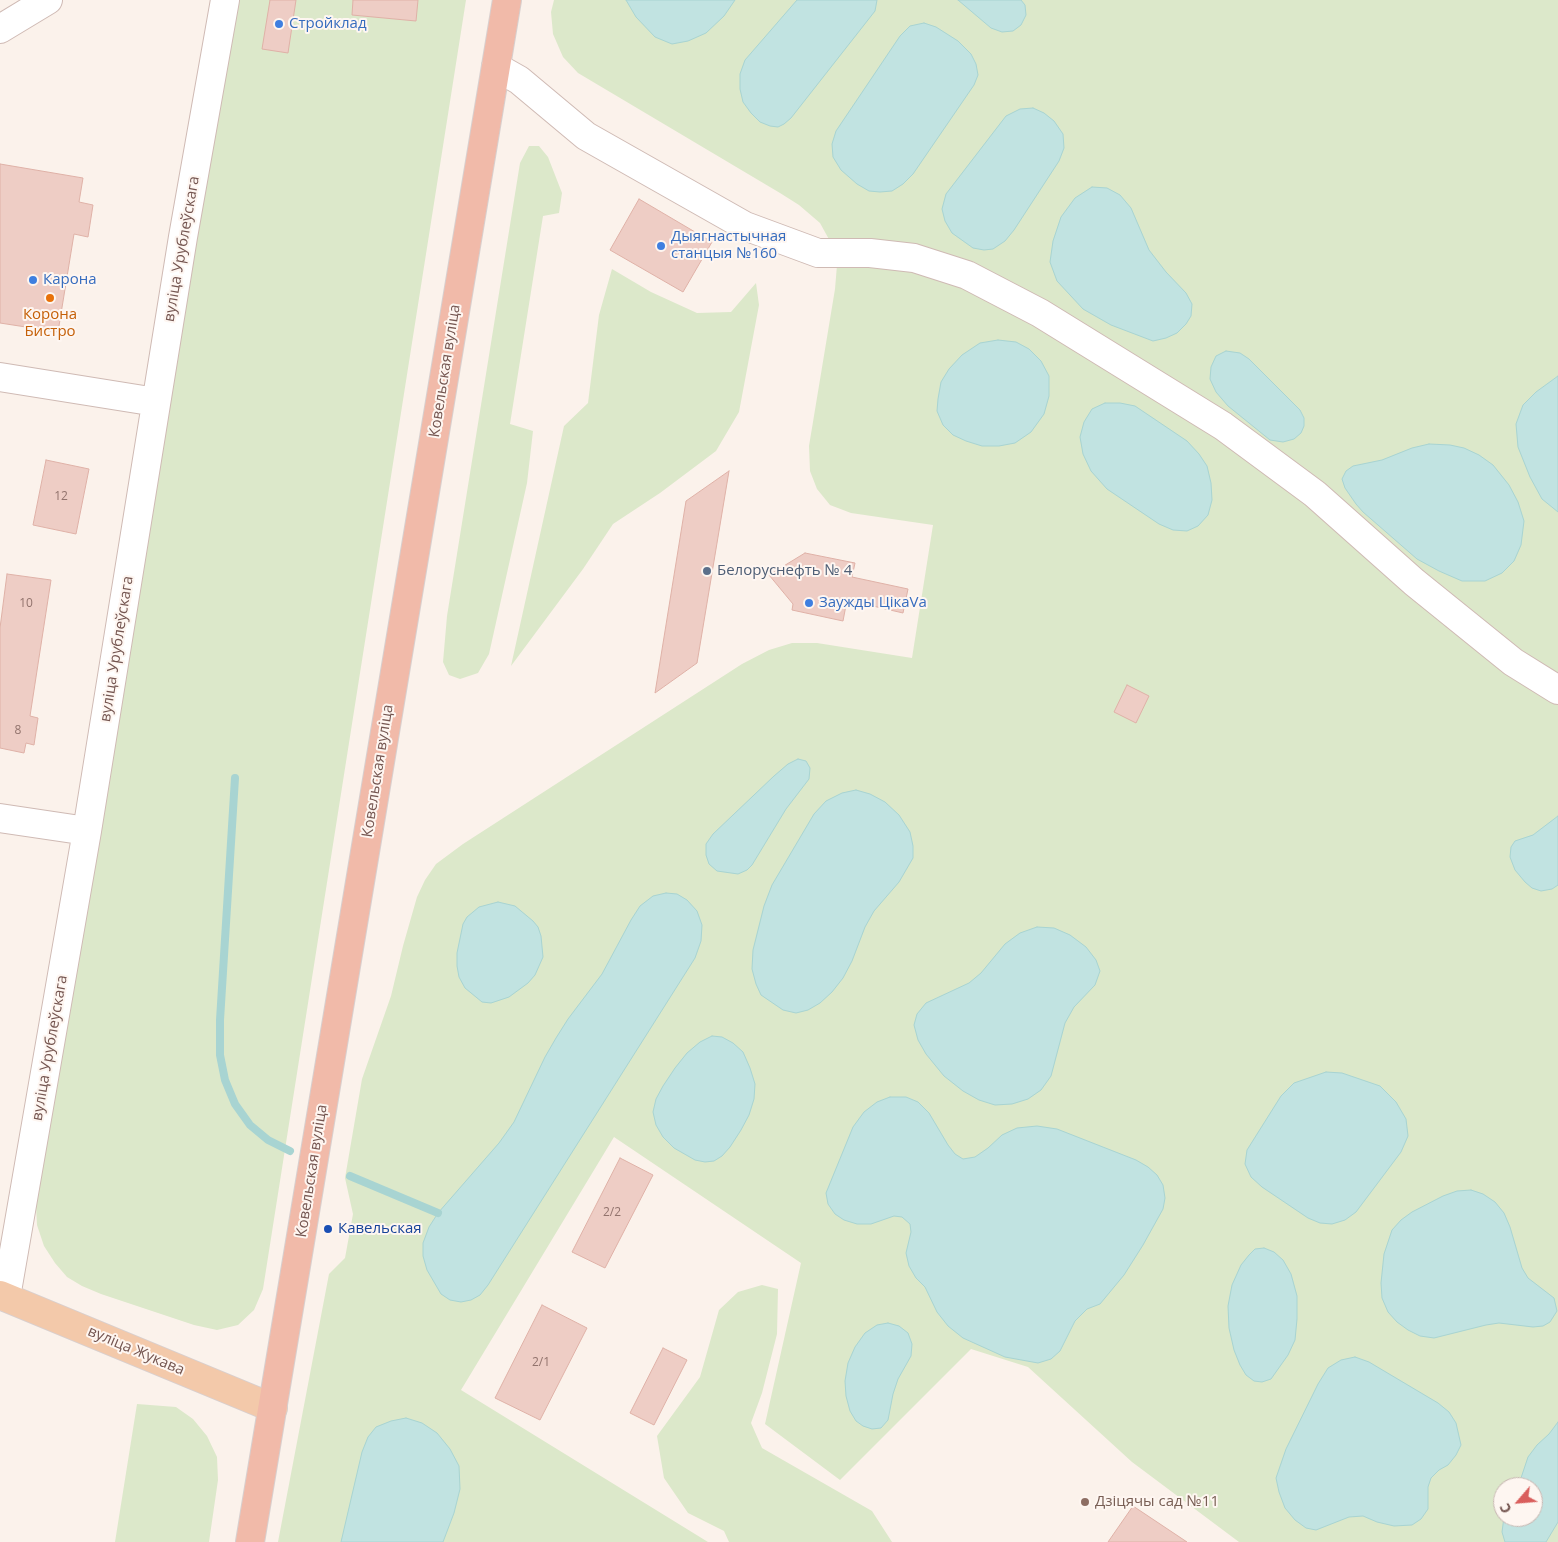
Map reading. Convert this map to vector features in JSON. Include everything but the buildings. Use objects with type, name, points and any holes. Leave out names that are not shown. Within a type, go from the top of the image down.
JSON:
[{"type":"highway","name":"Ковельская вуліца","points":[[250,1542],[506,0]]},
{"type":"main road","name":"вуліца Жукава","points":[[3,1296],[273,1408]]},
{"type":"street","points":[[0,29],[48,0]]},
{"type":"street","name":"вуліца Урублеўскага","points":[[3,1296],[87,832],[185,227],[225,0]]},
{"type":"street","points":[[496,67],[519,80],[586,136],[745,226],[818,253],[870,253],[914,258],[967,275],[1040,313],[1231,432],[1315,494],[1414,582],[1512,662],[1558,690]]},
{"type":"street","points":[[0,377],[156,402]]},
{"type":"street","points":[[0,818],[87,832]]},
{"type":"green space","points":[[236,0],[466,0],[263,1289],[254,1310],[238,1325],[217,1330],[194,1325],[101,1294],[67,1277],[44,1246],[37,1225],[36,1206],[37,1184]]},
{"type":"green space","points":[[554,0],[1558,0],[1558,1542],[1239,1542],[1132,1462],[1028,1367],[971,1349],[840,1480],[765,1424],[801,1263],[614,1137],[461,1390],[708,1542],[278,1542],[329,1274],[345,1258],[353,1214],[345,1178],[362,1079],[391,996],[417,897],[425,880],[436,864],[463,844],[742,664],[769,650],[792,643],[817,643],[912,658],[933,525],[851,513],[830,505],[817,489],[810,471],[809,446],[835,289],[837,265],[831,243],[820,223],[799,205],[780,193],[578,73],[563,57],[553,34],[551,12]]},
{"type":"green space","points":[[529,146],[539,146],[548,157],[562,193],[559,213],[543,216],[510,424],[533,431],[527,483],[489,654],[478,673],[460,679],[449,675],[443,662],[447,616],[520,163]]},
{"type":"green space","points":[[612,269],[651,292],[697,313],[731,312],[756,283],[759,305],[739,412],[716,451],[660,493],[613,524],[583,569],[511,666],[564,426],[588,403],[599,315]]},
{"type":"green space","points":[[762,1285],[778,1289],[777,1334],[762,1393],[751,1423],[762,1448],[872,1511],[892,1542],[729,1542],[724,1531],[688,1513],[664,1478],[657,1436],[700,1377],[719,1310],[738,1292]]},
{"type":"green space","points":[[137,1404],[176,1407],[193,1419],[207,1436],[217,1457],[218,1480],[209,1542],[115,1542]]},
{"type":"water","points":[[626,0],[735,0],[724,16],[706,33],[688,41],[672,44],[655,37],[636,17]]},
{"type":"water","points":[[797,0],[877,0],[875,11],[791,118],[778,127],[770,126],[760,122],[743,102],[740,89],[740,74],[745,60]]},
{"type":"water","points":[[958,0],[1021,0],[1025,5],[1026,15],[1021,25],[1013,31],[1002,32],[991,28]]},
{"type":"water","points":[[924,23],[936,27],[958,41],[971,54],[976,64],[978,75],[974,85],[913,174],[892,191],[869,191],[857,184],[841,170],[833,157],[832,144],[836,131],[900,36],[910,26]]},
{"type":"water","points":[[1033,108],[1044,113],[1054,121],[1063,134],[1064,148],[1059,161],[1005,241],[993,249],[973,248],[952,233],[945,221],[942,209],[946,194],[1006,116],[1020,109]]},
{"type":"water","points":[[1092,187],[1107,188],[1120,195],[1131,208],[1149,250],[1186,293],[1192,304],[1191,316],[1177,333],[1153,341],[1111,325],[1083,309],[1057,281],[1050,262],[1053,241],[1061,217],[1075,198]]},
{"type":"water","points":[[998,340],[1016,342],[1029,349],[1041,361],[1049,376],[1049,396],[1044,414],[1031,432],[1015,443],[999,446],[982,446],[953,435],[943,425],[937,411],[938,399],[941,382],[949,369],[962,355],[980,343]]},
{"type":"water","points":[[1226,351],[1240,353],[1249,359],[1300,410],[1304,418],[1304,426],[1301,433],[1294,439],[1283,442],[1270,440],[1228,406],[1216,392],[1210,379],[1211,367],[1216,356]]},
{"type":"water","points":[[1558,376],[1558,512],[1542,499],[1530,477],[1518,447],[1516,424],[1523,405],[1536,392]]},
{"type":"water","points":[[1105,403],[1135,406],[1187,441],[1199,454],[1207,466],[1212,500],[1208,515],[1198,526],[1187,531],[1173,530],[1159,524],[1107,489],[1091,471],[1083,454],[1080,437],[1084,422],[1092,409]]},
{"type":"water","points":[[1429,444],[1464,448],[1479,455],[1493,465],[1509,485],[1518,502],[1524,521],[1521,545],[1514,561],[1502,573],[1485,581],[1462,581],[1439,571],[1417,559],[1363,512],[1345,488],[1342,479],[1346,471],[1353,466],[1382,460],[1412,448]]},
{"type":"water","points":[[798,759],[806,761],[810,768],[809,779],[786,809],[752,865],[747,870],[738,874],[717,871],[709,864],[706,855],[706,844],[713,834],[774,776],[788,764]]},
{"type":"water","points":[[856,790],[870,794],[885,802],[899,815],[910,832],[913,858],[899,882],[874,911],[865,927],[852,961],[843,978],[832,992],[820,1003],[808,1010],[796,1013],[783,1010],[761,995],[752,969],[753,950],[764,906],[772,885],[814,814],[826,801],[842,793]]},
{"type":"water","points":[[1558,816],[1558,885],[1552,889],[1541,891],[1532,888],[1515,870],[1510,857],[1511,847],[1515,841],[1533,835]]},
{"type":"water","points":[[666,893],[677,894],[687,900],[697,911],[702,925],[701,941],[695,958],[488,1285],[480,1295],[471,1300],[461,1302],[450,1300],[441,1294],[427,1270],[423,1256],[423,1243],[429,1227],[438,1213],[499,1143],[514,1122],[556,1038],[602,974],[640,906],[653,896]]},
{"type":"water","points":[[498,902],[515,906],[538,927],[543,957],[535,975],[528,983],[509,997],[491,1003],[482,1002],[465,988],[459,977],[457,953],[463,924],[467,917],[479,907]]},
{"type":"water","points":[[1037,927],[1054,928],[1070,935],[1086,947],[1096,960],[1100,971],[1095,985],[1074,1007],[1065,1023],[1051,1076],[1041,1090],[1028,1099],[1012,1104],[995,1105],[979,1100],[963,1091],[944,1076],[926,1054],[918,1040],[914,1025],[917,1014],[926,1003],[969,983],[981,973],[1005,944],[1020,933]]},
{"type":"water","points":[[712,1036],[722,1037],[733,1043],[743,1052],[755,1084],[754,1099],[749,1115],[741,1130],[722,1156],[714,1161],[705,1162],[695,1160],[674,1148],[663,1137],[656,1125],[653,1112],[656,1099],[675,1068],[687,1053],[700,1042]]},
{"type":"water","points":[[1326,1072],[1342,1073],[1380,1086],[1396,1102],[1406,1119],[1408,1136],[1401,1152],[1356,1212],[1345,1220],[1332,1224],[1320,1223],[1308,1218],[1262,1187],[1251,1177],[1245,1164],[1247,1150],[1281,1096],[1294,1083]]},
{"type":"water","points":[[890,1097],[906,1097],[918,1102],[929,1113],[955,1154],[963,1159],[975,1157],[1002,1135],[1017,1128],[1037,1126],[1057,1129],[1136,1160],[1157,1175],[1163,1185],[1165,1198],[1163,1209],[1143,1245],[1124,1275],[1100,1304],[1087,1309],[1075,1321],[1060,1351],[1051,1359],[1038,1363],[1005,1357],[963,1338],[948,1326],[937,1312],[925,1287],[916,1278],[909,1266],[906,1253],[911,1232],[910,1224],[902,1217],[894,1216],[871,1224],[857,1224],[844,1220],[835,1214],[828,1204],[826,1193],[853,1127],[864,1112],[877,1102]]},
{"type":"water","points":[[1471,1190],[1483,1194],[1495,1202],[1504,1213],[1522,1268],[1528,1278],[1554,1298],[1557,1311],[1550,1322],[1543,1326],[1533,1327],[1499,1323],[1434,1338],[1420,1336],[1397,1322],[1388,1312],[1382,1298],[1381,1283],[1384,1254],[1392,1230],[1412,1212],[1443,1196],[1457,1191]]},
{"type":"water","points":[[1264,1248],[1274,1252],[1283,1260],[1291,1274],[1297,1296],[1297,1319],[1295,1340],[1288,1355],[1271,1379],[1262,1382],[1254,1381],[1246,1375],[1240,1365],[1229,1328],[1228,1306],[1232,1285],[1241,1265],[1255,1249]]},
{"type":"water","points":[[888,1323],[899,1326],[908,1333],[912,1344],[911,1356],[898,1379],[888,1420],[881,1428],[872,1429],[856,1421],[850,1411],[845,1381],[848,1363],[855,1347],[865,1333],[877,1325]]},
{"type":"water","points":[[1355,1357],[1369,1362],[1438,1403],[1449,1412],[1456,1423],[1461,1445],[1448,1465],[1431,1478],[1428,1487],[1428,1509],[1421,1519],[1412,1525],[1394,1526],[1363,1516],[1349,1517],[1316,1530],[1306,1528],[1295,1520],[1285,1508],[1276,1478],[1286,1449],[1318,1384],[1328,1368],[1341,1360]]},
{"type":"water","points":[[406,1418],[422,1423],[437,1433],[450,1449],[459,1466],[460,1489],[454,1513],[443,1542],[341,1542],[362,1452],[368,1437],[376,1427]]},
{"type":"water","points":[[1558,1422],[1558,1522],[1546,1542],[1505,1542],[1503,1527],[1543,1527],[1543,1477],[1521,1477],[1528,1457]]},
{"type":"waterway","points":[[235,778],[220,1020],[220,1055],[225,1080],[235,1104],[250,1125],[268,1140],[290,1151]]},
{"type":"waterway","points":[[350,1176],[438,1213]]},
{"type":"place","name":"Стройклад","points":[[279,24]]},
{"type":"place","name":"Дыягнастычная станцыя №160","points":[[661,246]]},
{"type":"place","name":"Карона","points":[[33,280]]},
{"type":"place","name":"Корона Бистро","points":[[50,298]]},
{"type":"place","name":"Белоруснефть № 4","points":[[707,571]]},
{"type":"place","name":"Заужды ЦікаVа","points":[[809,603]]},
{"type":"place","name":"Кавельская","points":[[328,1229]]},
{"type":"place","name":"Дзіцячы сад №11","points":[[1085,1502]]}]
